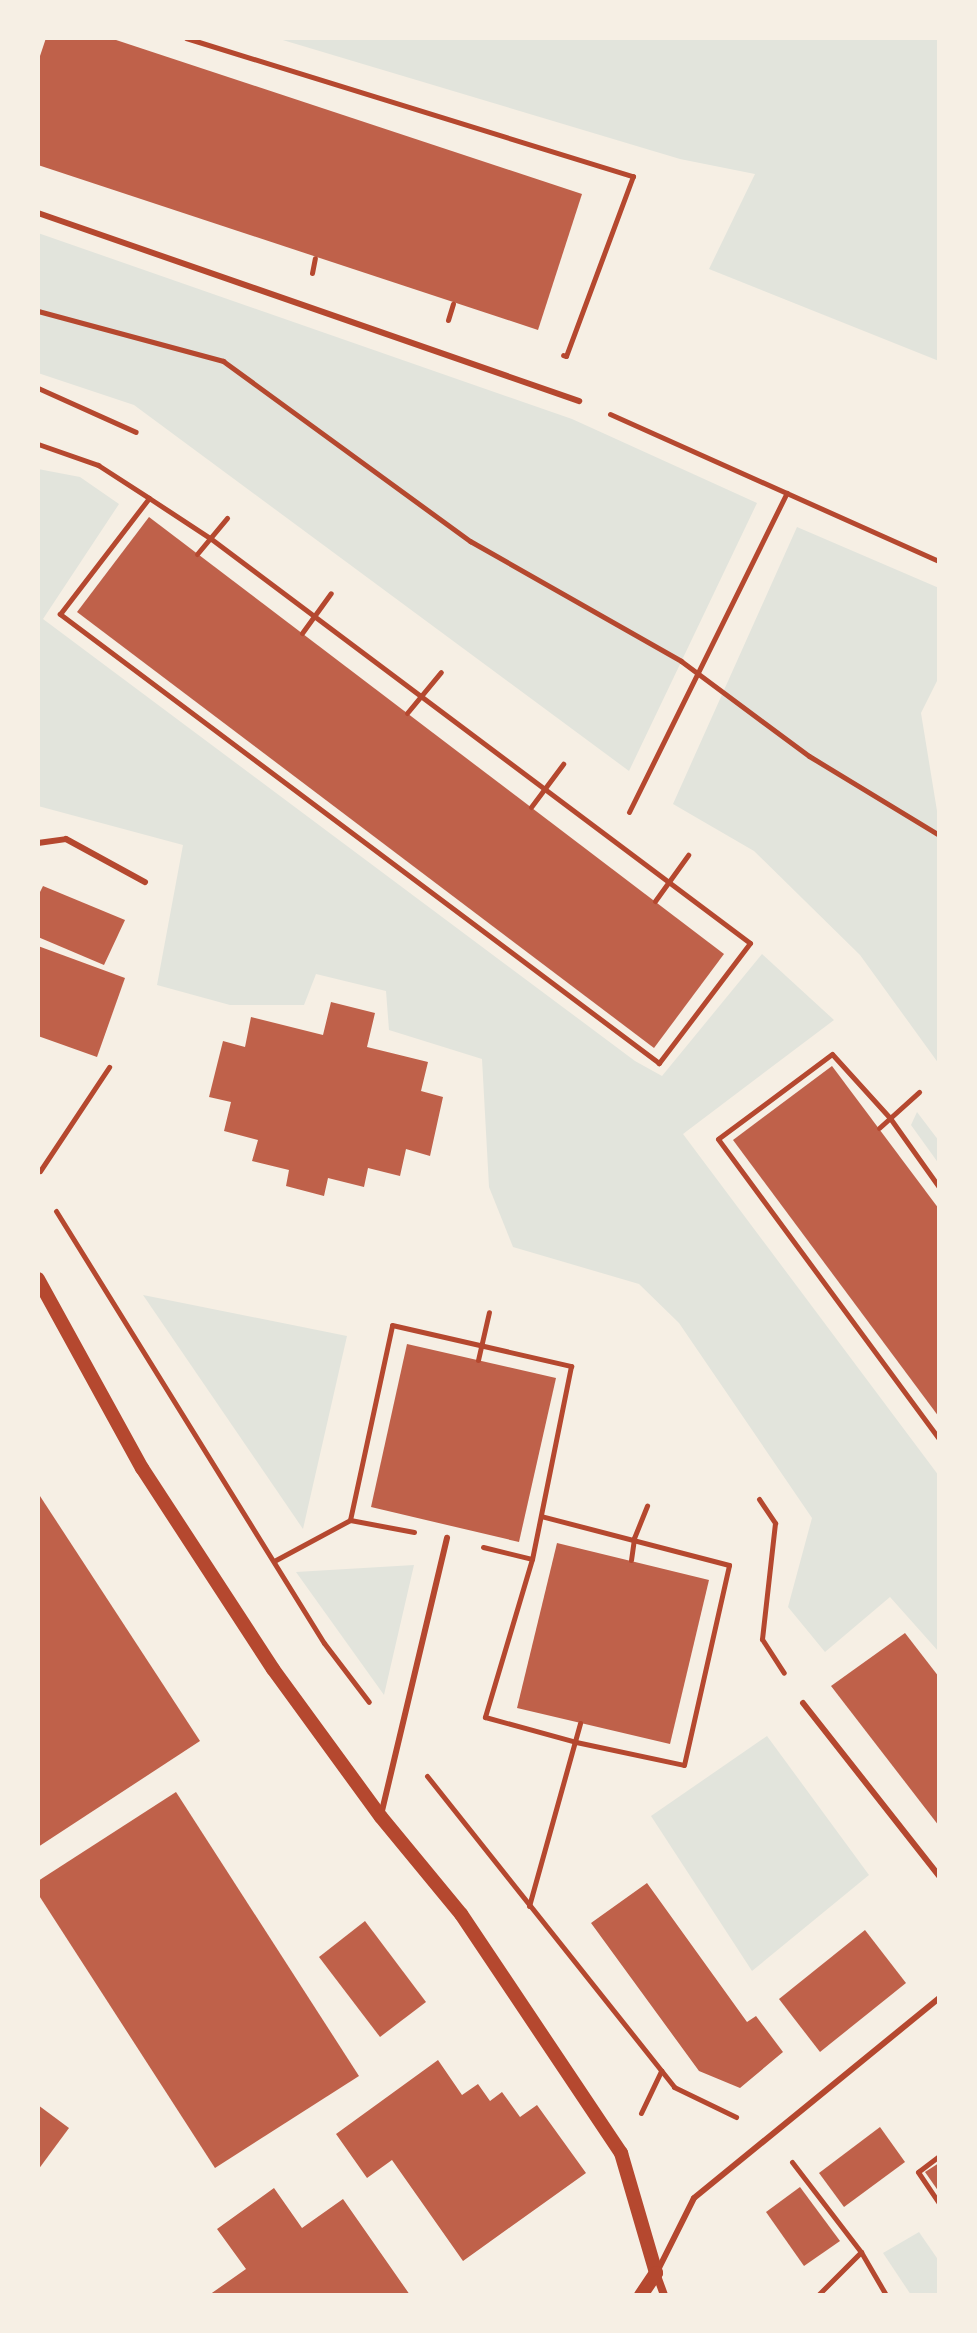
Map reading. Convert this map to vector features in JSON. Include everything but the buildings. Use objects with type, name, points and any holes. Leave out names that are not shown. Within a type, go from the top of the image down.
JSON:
[{"type":"street","points":[[38,1279],[142,1468],[273,1669],[381,1817],[461,1914],[621,2153],[664,2295]]},
{"type":"street","points":[[641,2295],[656,2273]]},
{"type":"lane","points":[[38,213],[579,401]]},
{"type":"lane","points":[[38,843],[66,839],[145,882]]},
{"type":"lane","points":[[381,1817],[447,1538]]},
{"type":"lane","points":[[803,1703],[939,1876]]},
{"type":"lane","points":[[656,2273],[694,2198],[939,1998]]},
{"type":"path","points":[[186,38],[633,176],[566,356]]},
{"type":"path","points":[[38,311],[223,361],[470,541],[681,661],[809,756],[939,835]]},
{"type":"path","points":[[38,388],[136,432]]},
{"type":"path","points":[[579,401],[939,561]]},
{"type":"path","points":[[38,444],[98,465],[149,498],[210,538],[312,618],[750,943],[659,1063],[60,614],[149,498]]},
{"type":"path","points":[[629,812],[787,493]]},
{"type":"path","points":[[197,554],[227,518]]},
{"type":"path","points":[[302,633],[331,593]]},
{"type":"path","points":[[407,713],[441,672]]},
{"type":"path","points":[[531,807],[563,764]]},
{"type":"path","points":[[655,901],[688,855]]},
{"type":"path","points":[[939,1187],[890,1118],[832,1054],[718,1139],[939,1439]]},
{"type":"path","points":[[40,1171],[109,1067]]},
{"type":"path","points":[[879,1128],[919,1092]]},
{"type":"path","points":[[56,1211],[324,1643],[674,2087],[772,2135],[861,2252],[886,2295]]},
{"type":"path","points":[[478,1360],[489,1312]]},
{"type":"path","points":[[350,1520],[392,1325],[571,1366],[532,1559],[485,1717],[576,1742],[684,1765],[729,1565],[541,1516]]},
{"type":"path","points":[[759,1499],[775,1523],[762,1639]]},
{"type":"path","points":[[631,1560],[634,1538],[647,1505]]},
{"type":"path","points":[[274,1562],[350,1520],[447,1538],[532,1559]]},
{"type":"path","points":[[529,1906],[580,1723]]},
{"type":"path","points":[[939,2156],[918,2172],[939,2203]]},
{"type":"path","points":[[818,2295],[861,2252]]},
{"type":"shaded area","points":[[276,38],[939,38],[939,361],[709,269],[755,174],[680,159]]},
{"type":"shaded area","points":[[38,233],[572,419],[757,503],[629,771],[134,405],[38,373]]},
{"type":"shaded area","points":[[38,469],[80,477],[119,504],[43,619],[635,1061],[662,1076],[762,954],[834,1020],[683,1134],[939,1476],[939,1652],[890,1597],[825,1652],[788,1607],[812,1518],[679,1323],[639,1284],[513,1247],[489,1187],[482,1059],[389,1030],[386,991],[316,974],[304,1005],[230,1005],[157,985],[183,845],[38,806]]},
{"type":"shaded area","points":[[797,527],[939,588],[939,677],[921,713],[939,823],[939,1064],[860,955],[754,851],[673,804]]},
{"type":"shaded area","points":[[917,1112],[939,1141],[939,1164],[911,1125]]},
{"type":"shaded area","points":[[143,1295],[347,1336],[303,1529]]},
{"type":"shaded area","points":[[414,1565],[384,1695],[296,1572]]},
{"type":"shaded area","points":[[767,1736],[869,1875],[752,1971],[651,1816]]},
{"type":"shaded area","points":[[919,2232],[939,2261],[939,2295],[911,2295],[883,2253]]}]
